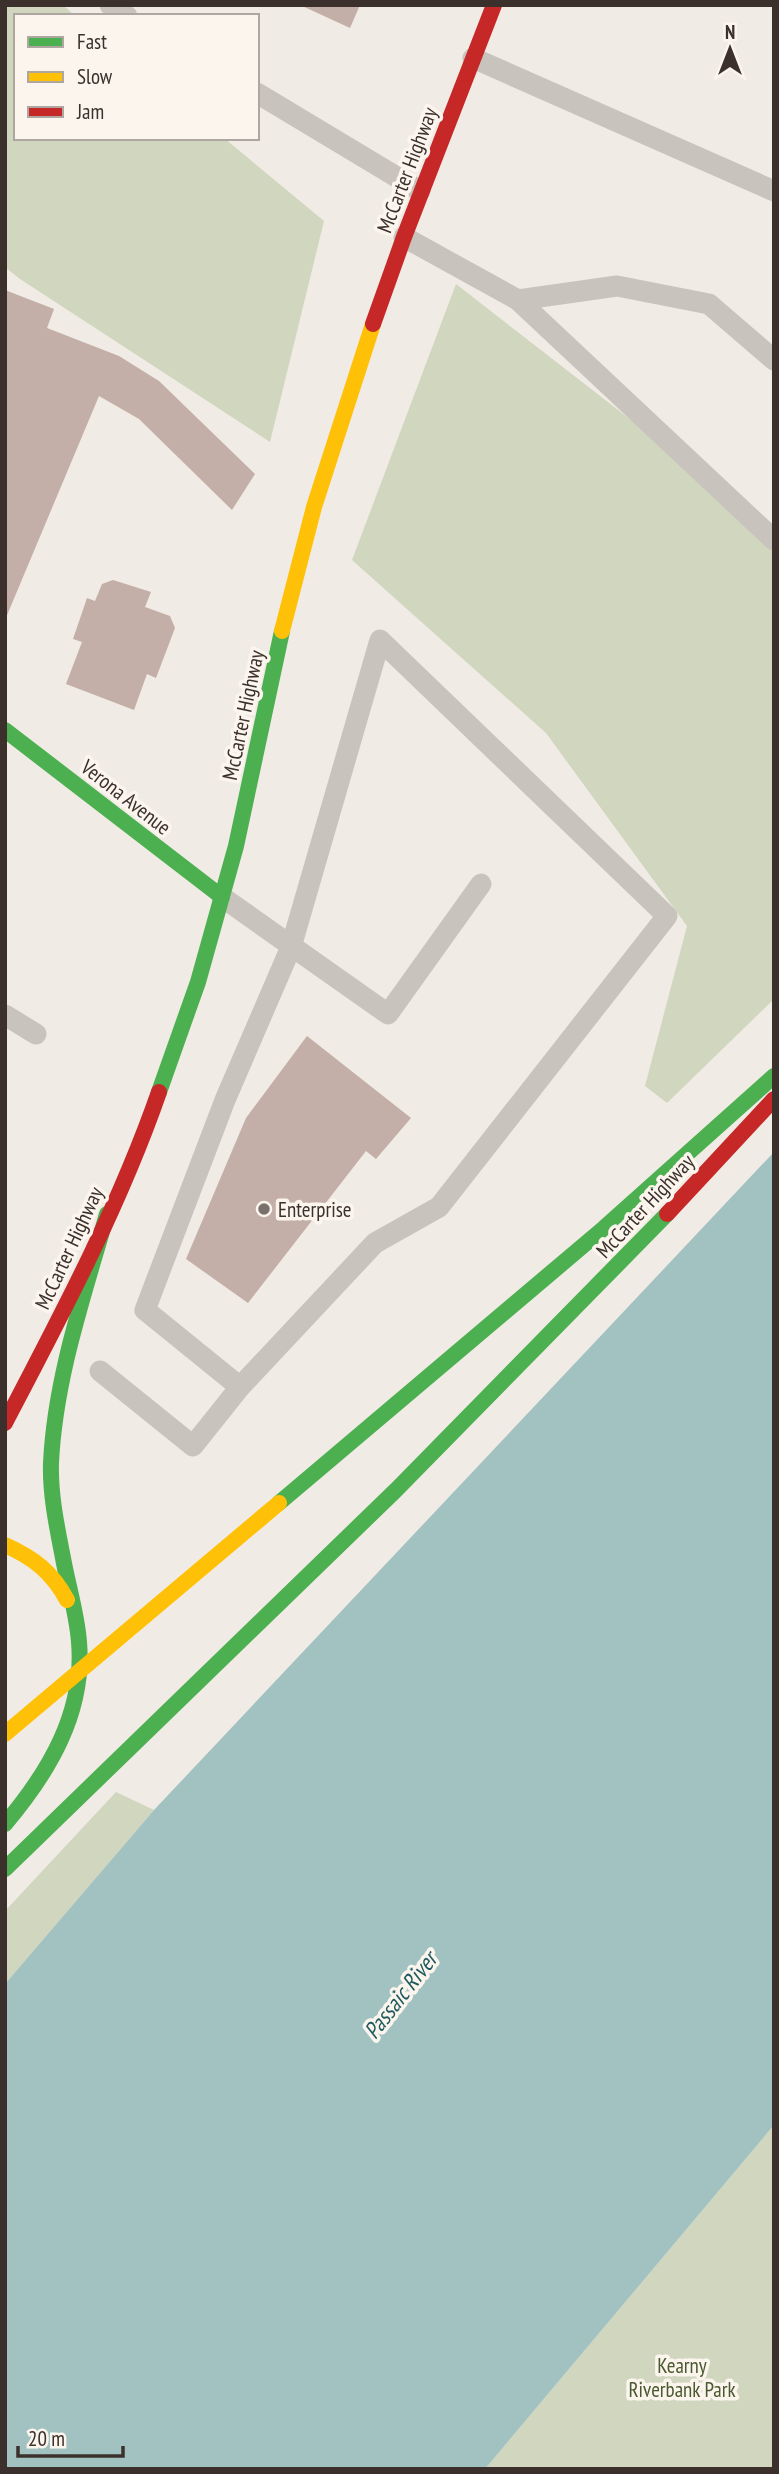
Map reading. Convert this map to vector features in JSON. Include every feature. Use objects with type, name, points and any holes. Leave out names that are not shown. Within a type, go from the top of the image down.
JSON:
[{"type":"main road","name":"McCarter Highway","points":[[7,1416],[61,1316],[144,1136],[198,982],[244,808],[288,606],[314,507],[359,364],[420,191],[494,5]]},
{"type":"main road","name":"Verona Avenue","points":[[5,730],[222,897]]},
{"type":"main road","points":[[5,1734],[604,1228],[774,1076]]},
{"type":"main road","name":"McCarter Highway","points":[[5,1869],[442,1446],[774,1099]]},
{"type":"main road","points":[[5,1824],[36,1786],[55,1755],[71,1719],[79,1681],[79,1643],[53,1507],[51,1466],[54,1420],[64,1370],[107,1214]]},
{"type":"main road","points":[[5,1545],[34,1558],[56,1577],[69,1603],[79,1643]]},
{"type":"lane","points":[[473,58],[774,191]]},
{"type":"lane","points":[[259,94],[420,191]]},
{"type":"lane","points":[[404,237],[518,300],[774,540]]},
{"type":"lane","points":[[518,300],[617,286],[709,304],[774,360]]},
{"type":"lane","points":[[100,1371],[193,1446],[240,1387],[375,1243],[439,1207],[667,916],[380,640],[291,947],[225,1100],[145,1310],[240,1387]]},
{"type":"lane","points":[[222,897],[388,1014],[481,884]]},
{"type":"lane","points":[[5,1015],[36,1034]]},
{"type":"green space","points":[[5,5],[63,5],[73,14],[14,14],[14,140],[226,140],[324,221],[270,442],[5,267]]},
{"type":"green space","points":[[456,284],[774,531],[774,999],[667,1103],[645,1086],[687,926],[546,733],[352,560]]},
{"type":"green space","points":[[116,1792],[154,1810],[5,1984],[5,1911]]},
{"type":"green space","name":"Kearny Riverbank Park","points":[[774,2125],[774,2469],[485,2469]]},
{"type":"water","name":"Passaic River","points":[[774,1152],[774,2125],[485,2469],[5,2469],[5,1984],[154,1810]]},
{"type":"building","points":[[300,5],[360,5],[350,28]]},
{"type":"building","points":[[5,290],[54,309],[47,328],[119,356],[159,381],[255,474],[232,510],[139,419],[99,396],[5,620]]},
{"type":"building","points":[[113,580],[151,592],[145,607],[170,616],[175,628],[156,678],[147,674],[134,710],[66,684],[82,642],[73,639],[87,598],[95,601],[102,584]]},
{"type":"building","name":"Enterprise","points":[[307,1036],[411,1118],[376,1159],[366,1151],[248,1303],[186,1259],[246,1118]]},
{"type":"traffic: fast","points":[[159,1092],[198,982],[236,846],[282,631]]},
{"type":"traffic: fast","points":[[5,730],[222,897]]},
{"type":"traffic: fast","points":[[279,1503],[604,1228],[774,1076]]},
{"type":"traffic: fast","points":[[5,1824],[36,1783],[61,1740],[76,1693],[79,1668],[78,1632],[54,1511],[51,1463],[64,1368],[107,1214]]},
{"type":"traffic: fast","points":[[5,1869],[396,1490],[667,1214]]},
{"type":"traffic: slow","points":[[282,631],[314,507],[373,324]]},
{"type":"traffic: slow","points":[[5,1734],[279,1503]]},
{"type":"traffic: slow","points":[[5,1545],[41,1567],[55,1581],[67,1600]]},
{"type":"traffic: jam","points":[[373,324],[494,5]]},
{"type":"traffic: jam","points":[[5,1423],[68,1302],[107,1219],[159,1092]]},
{"type":"traffic: jam","points":[[667,1214],[774,1099]]},
{"type":"place","name":"Enterprise","points":[[264,1209]]}]
